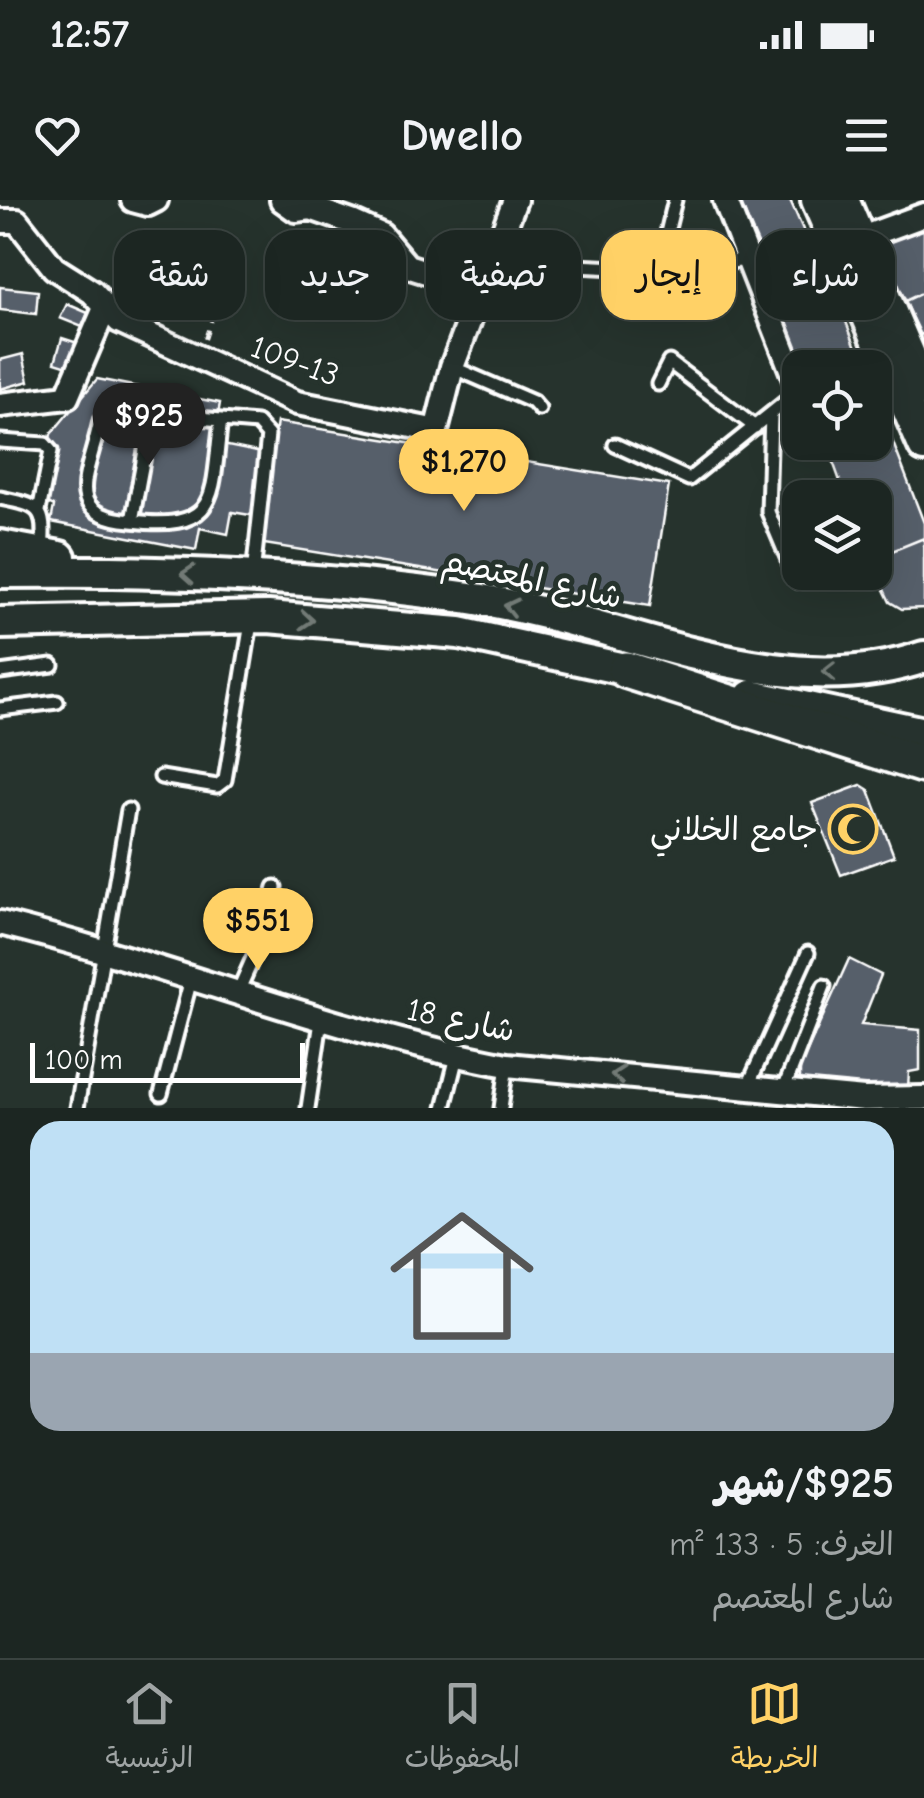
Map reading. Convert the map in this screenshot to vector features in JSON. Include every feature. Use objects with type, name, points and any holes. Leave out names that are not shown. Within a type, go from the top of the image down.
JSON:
[{"type":"main road","points":[[816,200],[839,230]]},
{"type":"main road","points":[[843,200],[847,230]]},
{"type":"main road","points":[[877,320],[924,446]]},
{"type":"main road","points":[[888,320],[924,390]]},
{"type":"main road","points":[[0,546],[142,572]]},
{"type":"main road","name":"شارع المعتصم","points":[[0,572],[142,572],[371,584],[478,599],[767,668],[827,673],[888,669],[924,657]]},
{"type":"main road","name":"شارع المعتصم","points":[[0,623],[252,617],[459,633],[924,733]]},
{"type":"main road","points":[[626,670],[924,764]]},
{"type":"street","points":[[133,200],[148,204],[156,200]]},
{"type":"street","points":[[282,200],[296,210],[311,208],[381,235],[407,266],[426,272]]},
{"type":"street","points":[[505,230],[515,200]]},
{"type":"street","points":[[725,200],[784,350]]},
{"type":"street","name":"109-13","points":[[13,214],[54,268],[92,292],[119,321],[297,403],[426,430],[437,427],[452,367]]},
{"type":"street","points":[[879,230],[924,214]]},
{"type":"street","points":[[0,405],[67,397],[105,308]]},
{"type":"street","points":[[452,367],[472,320]]},
{"type":"street","name":"شارع 18","points":[[0,923],[104,950],[320,1021],[456,1056],[508,1065],[864,1099],[924,1098]]},
{"type":"lane","points":[[668,230],[675,200]]},
{"type":"lane","points":[[736,269],[753,269]]},
{"type":"lane","points":[[658,384],[669,362],[755,427]]},
{"type":"lane","points":[[452,367],[533,402],[539,410]]},
{"type":"lane","points":[[615,445],[690,480],[782,405]]},
{"type":"lane","points":[[220,420],[210,498],[197,515],[170,526],[103,519],[90,512],[84,500],[100,422],[115,411],[257,423],[268,436],[253,579]]},
{"type":"lane","points":[[132,522],[152,413]]},
{"type":"lane","points":[[770,414],[768,512],[782,546]]},
{"type":"lane","points":[[0,441],[46,444],[51,450],[39,511]]},
{"type":"lane","points":[[0,498],[39,511],[45,520],[42,554]]},
{"type":"lane","points":[[161,777],[217,786],[224,780],[252,617]]},
{"type":"lane","points":[[0,672],[52,665]]},
{"type":"lane","points":[[0,709],[58,702]]},
{"type":"lane","points":[[76,1108],[128,810]]},
{"type":"lane","points":[[237,994],[260,940],[275,886]]},
{"type":"lane","points":[[747,1088],[808,953]]},
{"type":"lane","points":[[160,1094],[191,979]]},
{"type":"lane","points":[[783,1091],[824,986]]},
{"type":"lane","points":[[308,1108],[320,1021]]},
{"type":"lane","points":[[444,1108],[456,1056]]},
{"type":"lane","points":[[500,1108],[508,1065]]},
{"type":"path","points":[[150,335],[157,320]]},
{"type":"path","points":[[199,358],[212,320]]},
{"type":"building","points":[[739,200],[790,200],[803,230],[756,230],[756,239]]},
{"type":"building","points":[[924,221],[924,292],[905,301],[895,278],[895,233]]},
{"type":"building","points":[[0,287],[38,291],[36,314],[0,310]]},
{"type":"building","points":[[924,292],[924,333],[921,335],[905,301]]},
{"type":"building","points":[[67,304],[88,313],[82,327],[60,318]]},
{"type":"building","points":[[781,320],[845,320],[857,350],[793,350]]},
{"type":"building","points":[[62,338],[78,343],[71,367],[55,362]]},
{"type":"building","points":[[23,354],[29,381],[0,389],[0,360]]},
{"type":"building","points":[[97,379],[220,403],[213,443],[272,455],[262,517],[232,512],[228,534],[200,528],[196,550],[51,522],[54,506],[38,498],[51,434]]},
{"type":"building","points":[[277,422],[669,485],[650,606],[258,543]]},
{"type":"building","points":[[892,440],[924,523],[924,538],[892,551],[892,480],[840,480],[832,460],[892,460]]},
{"type":"building","points":[[924,538],[924,608],[902,609],[890,602],[884,590],[892,590],[892,551]]},
{"type":"building","name":"جامع الخلاني","points":[[861,785],[869,790],[894,856],[841,875],[812,803]]},
{"type":"building","points":[[849,959],[881,975],[861,1025],[920,1030],[920,1070],[909,1072],[908,1088],[847,1088],[800,1082],[800,1067]]},
{"type":"place","name":"جامع الخلاني","points":[[853,829]]}]
